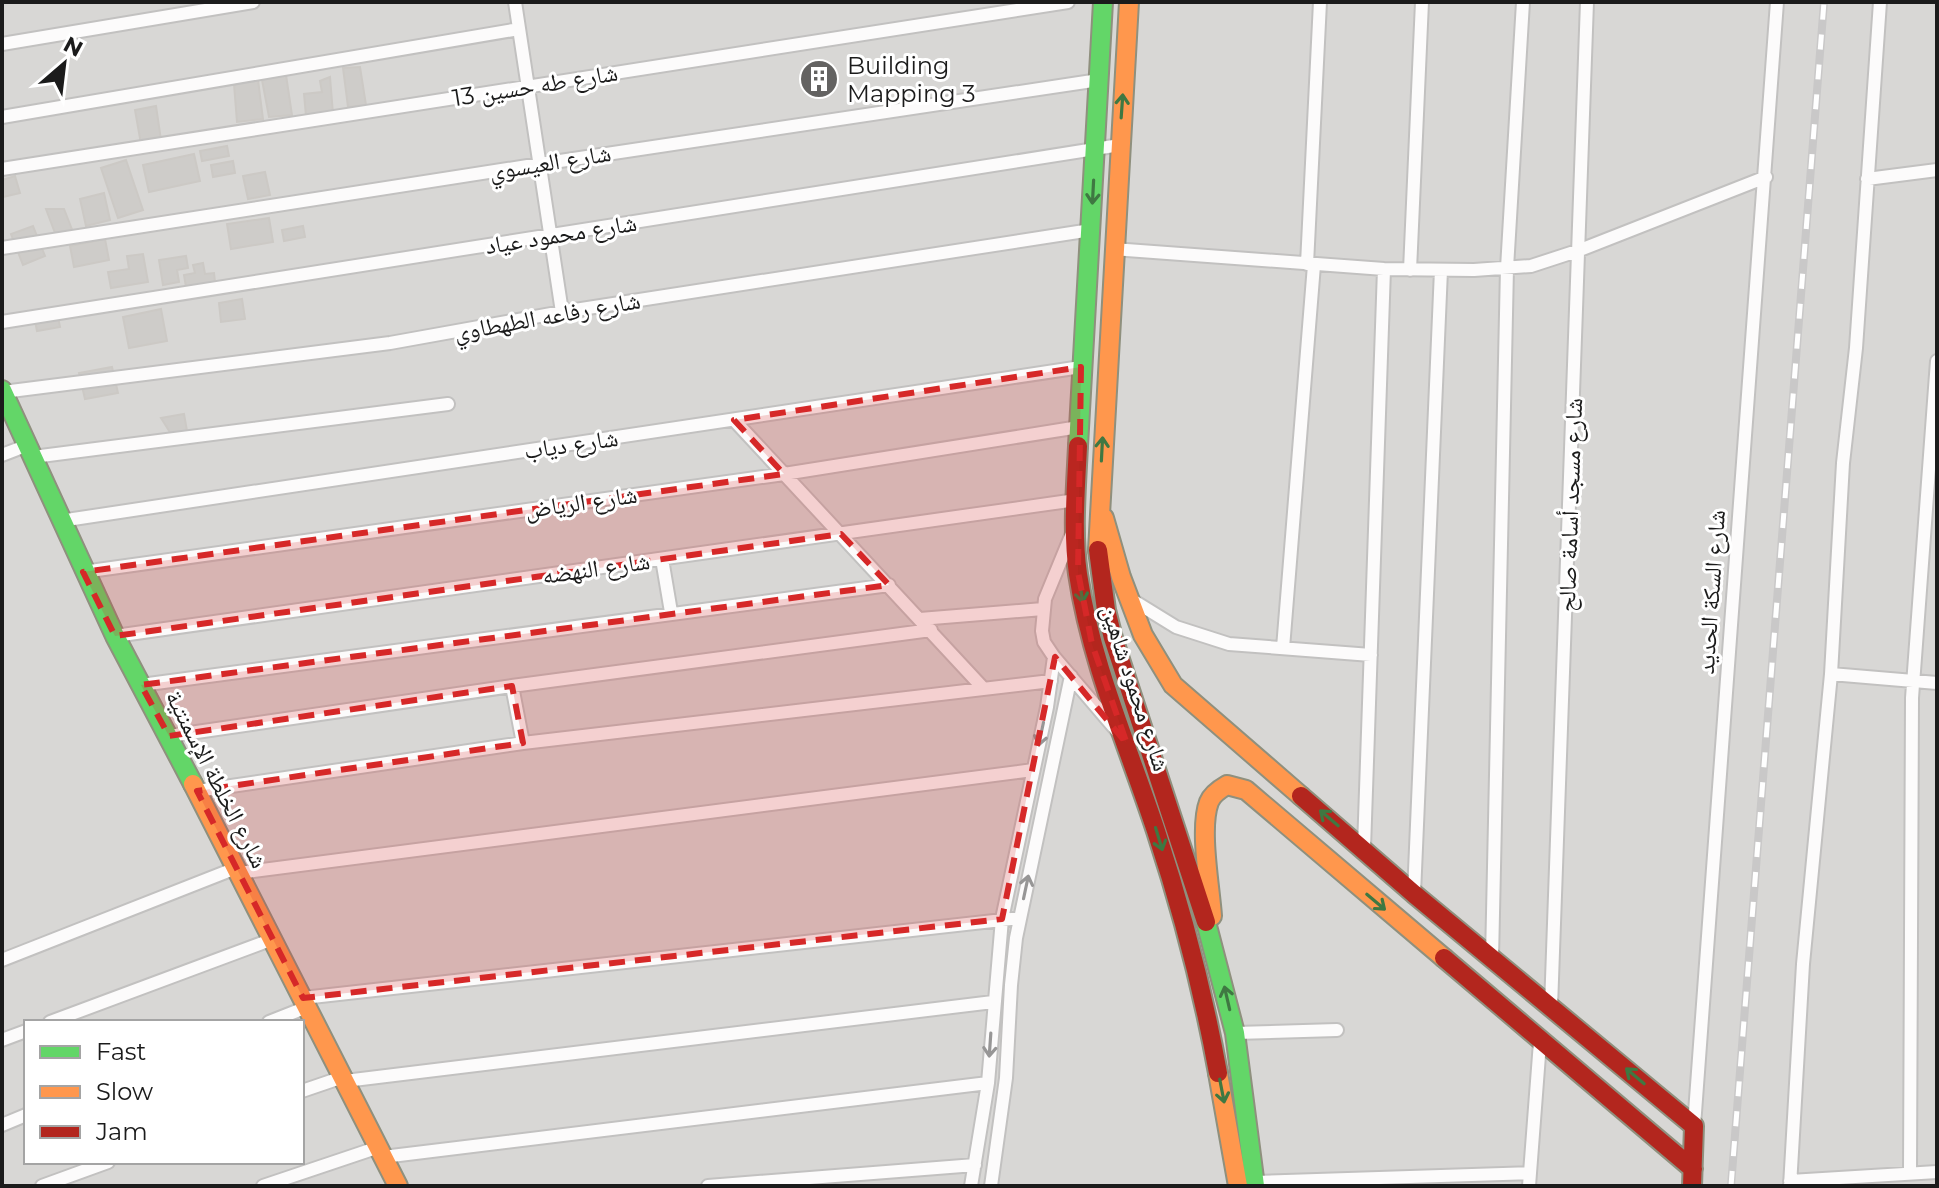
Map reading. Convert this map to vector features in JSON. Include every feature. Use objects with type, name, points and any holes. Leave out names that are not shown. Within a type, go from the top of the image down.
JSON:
[{"type":"street","points":[[2,44],[253,2]]},
{"type":"street","points":[[515,2],[562,312]]},
{"type":"street","name":"شارع طه حسين 13","points":[[2,169],[1068,2]]},
{"type":"street","name":"شارع محمود شاهين","points":[[1103,2],[1081,367],[1076,500],[1078,572],[1101,673],[1157,834],[1204,997],[1242,1185]]},
{"type":"street","name":"شارع محمود شاهين","points":[[1129,2],[1098,555],[1113,638],[1213,943],[1235,1033],[1242,1185]]},
{"type":"street","points":[[1283,648],[1310,264],[1320,2]]},
{"type":"street","points":[[1410,270],[1422,2]]},
{"type":"street","points":[[1492,959],[1507,268],[1523,2]]},
{"type":"street","name":"شارع مسجد أسامة صالح","points":[[1551,1007],[1587,2]]},
{"type":"street","name":"شارع السكة الحديد","points":[[1693,1178],[1694,1126],[1777,2]]},
{"type":"street","points":[[1880,2],[1856,348],[1843,463],[1831,674],[1803,964],[1790,1184],[1937,1172]]},
{"type":"street","points":[[2,117],[519,29]]},
{"type":"street","name":"شارع العيسوي","points":[[2,248],[1099,80]]},
{"type":"street","name":"شارع محمود عياد","points":[[2,322],[1120,145]]},
{"type":"street","points":[[1867,179],[1937,170]]},
{"type":"street","points":[[1113,249],[1384,269],[1531,266],[1766,177]]},
{"type":"street","name":"شارع رفاعه الطهطاوي","points":[[2,391],[304,356],[562,312],[1091,230]]},
{"type":"street","points":[[1364,848],[1384,269]]},
{"type":"street","points":[[1414,894],[1441,270]]},
{"type":"street","points":[[1910,1173],[1912,681],[1937,361]]},
{"type":"street","name":"شارع دياب","points":[[60,521],[1081,367]]},
{"type":"street","name":"شارع الخلطة الإسمنتية","points":[[2,391],[83,572],[398,1186]]},
{"type":"street","points":[[2,455],[448,404]]},
{"type":"street","points":[[734,420],[983,688]]},
{"type":"street","name":"شارع الرياض","points":[[83,572],[784,474],[1079,427]]},
{"type":"street","name":"شارع النهضه","points":[[115,636],[1076,500]]},
{"type":"street","points":[[1099,500],[1143,635],[1173,685],[1414,894],[1694,1126]]},
{"type":"street","points":[[1077,520],[1043,609],[1044,642],[1127,744]]},
{"type":"street","points":[[662,559],[671,612]]},
{"type":"street","points":[[141,685],[889,585]]},
{"type":"street","points":[[1129,598],[1176,627],[1229,644],[1371,655]]},
{"type":"street","points":[[920,619],[1043,609]]},
{"type":"street","points":[[169,736],[931,630]]},
{"type":"street","points":[[971,1186],[988,1083],[1002,919],[1047,707],[1054,657]]},
{"type":"street","points":[[1831,674],[1937,683]]},
{"type":"street","points":[[991,1186],[1006,1078],[1013,961],[1071,676]]},
{"type":"street","points":[[197,791],[523,743],[1051,681]]},
{"type":"street","points":[[512,686],[523,743]]},
{"type":"street","points":[[1047,707],[1063,712]]},
{"type":"street","points":[[2,960],[238,870],[1033,770]]},
{"type":"street","points":[[1213,943],[1207,847],[1209,803],[1216,791],[1227,785],[1246,790],[1540,1042],[1693,1178]]},
{"type":"street","points":[[273,1020],[305,1003],[1020,918]]},
{"type":"street","points":[[55,1020],[273,939]]},
{"type":"street","points":[[304,1090],[344,1079],[993,1002]]},
{"type":"street","points":[[1235,1033],[1337,1030]]},
{"type":"street","points":[[2,1040],[24,1032]]},
{"type":"street","points":[[1242,1185],[1530,1179],[1540,1042]]},
{"type":"street","points":[[263,1186],[381,1152],[988,1083]]},
{"type":"street","points":[[2,1125],[24,1116]]},
{"type":"street","points":[[980,1138],[999,1140]]},
{"type":"street","points":[[42,1186],[102,1164]]},
{"type":"street","points":[[708,1186],[975,1165]]},
{"type":"highlighted area","points":[[1081,367],[1078,572],[1092,644],[1127,744],[1055,657],[1002,919],[303,998],[197,791],[523,743],[512,686],[169,736],[141,685],[889,585],[841,534],[115,636],[83,572],[784,474],[734,420]]},
{"type":"shaded area","points":[[2,2],[1937,2],[1937,1186],[2,1186]]},
{"type":"building","name":"Building Mapping 3","points":[[826,65],[831,69],[834,90],[808,93],[805,68]]},
{"type":"building","points":[[360,67],[366,105],[348,107],[343,68]]},
{"type":"building","points":[[286,75],[292,115],[269,117],[262,80]]},
{"type":"building","points":[[330,77],[333,114],[306,116],[304,94],[322,92],[320,81]]},
{"type":"building","points":[[258,80],[263,119],[237,122],[234,84]]},
{"type":"building","points":[[156,106],[161,140],[141,144],[135,110]]},
{"type":"building","points":[[227,146],[229,156],[202,161],[200,151]]},
{"type":"building","points":[[194,154],[200,181],[149,192],[143,165]]},
{"type":"building","points":[[126,160],[143,210],[118,218],[101,168]]},
{"type":"building","points":[[233,161],[235,173],[213,177],[211,165]]},
{"type":"building","points":[[265,172],[270,195],[248,199],[243,176]]},
{"type":"building","points":[[15,176],[20,193],[3,197],[2,180]]},
{"type":"building","points":[[104,193],[110,220],[86,226],[80,199]]},
{"type":"building","points":[[46,209],[64,209],[73,232],[55,233]]},
{"type":"building","points":[[269,218],[273,242],[231,249],[227,224]]},
{"type":"building","points":[[33,226],[45,256],[23,265],[11,234]]},
{"type":"building","points":[[303,226],[305,237],[284,241],[282,230]]},
{"type":"building","points":[[105,239],[109,260],[74,267],[70,246]]},
{"type":"building","points":[[143,254],[148,282],[111,288],[108,272],[129,269],[127,256]]},
{"type":"building","points":[[186,256],[188,268],[177,270],[179,282],[163,285],[159,260]]},
{"type":"building","points":[[203,263],[205,274],[214,273],[215,282],[186,287],[184,275],[195,273],[193,265]]},
{"type":"building","points":[[242,299],[245,319],[221,322],[219,303]]},
{"type":"building","points":[[161,309],[167,341],[129,348],[123,317]]},
{"type":"building","points":[[58,317],[60,327],[37,331],[35,321]]},
{"type":"building","points":[[112,367],[118,393],[85,399],[79,373]]},
{"type":"building","points":[[184,414],[187,431],[171,434],[161,418]]},
{"type":"railway","points":[[1731,1186],[1824,2]]},
{"type":"traffic: fast","points":[[1078,446],[1103,2]]},
{"type":"traffic: fast","points":[[2,390],[115,636],[193,784]]},
{"type":"traffic: fast","points":[[1206,922],[1235,1033],[1255,1186]]},
{"type":"traffic: slow","points":[[1098,550],[1129,2]]},
{"type":"traffic: slow","points":[[1104,518],[1121,577],[1143,635],[1173,685],[1301,796]]},
{"type":"traffic: slow","points":[[193,784],[398,1186]]},
{"type":"traffic: slow","points":[[1212,916],[1205,842],[1206,813],[1212,797],[1227,785],[1246,790],[1444,958]]},
{"type":"traffic: slow","points":[[1218,1073],[1238,1186]]},
{"type":"traffic: jam","points":[[1078,446],[1075,543],[1084,607],[1111,704],[1175,891],[1199,981],[1218,1073]]},
{"type":"traffic: jam","points":[[1098,550],[1113,638],[1206,922]]},
{"type":"traffic: jam","points":[[1301,796],[1694,1126],[1692,1186]]},
{"type":"traffic: jam","points":[[1444,958],[1693,1169]]},
{"type":"place","name":"Building Mapping 3","points":[[819,79]]}]
